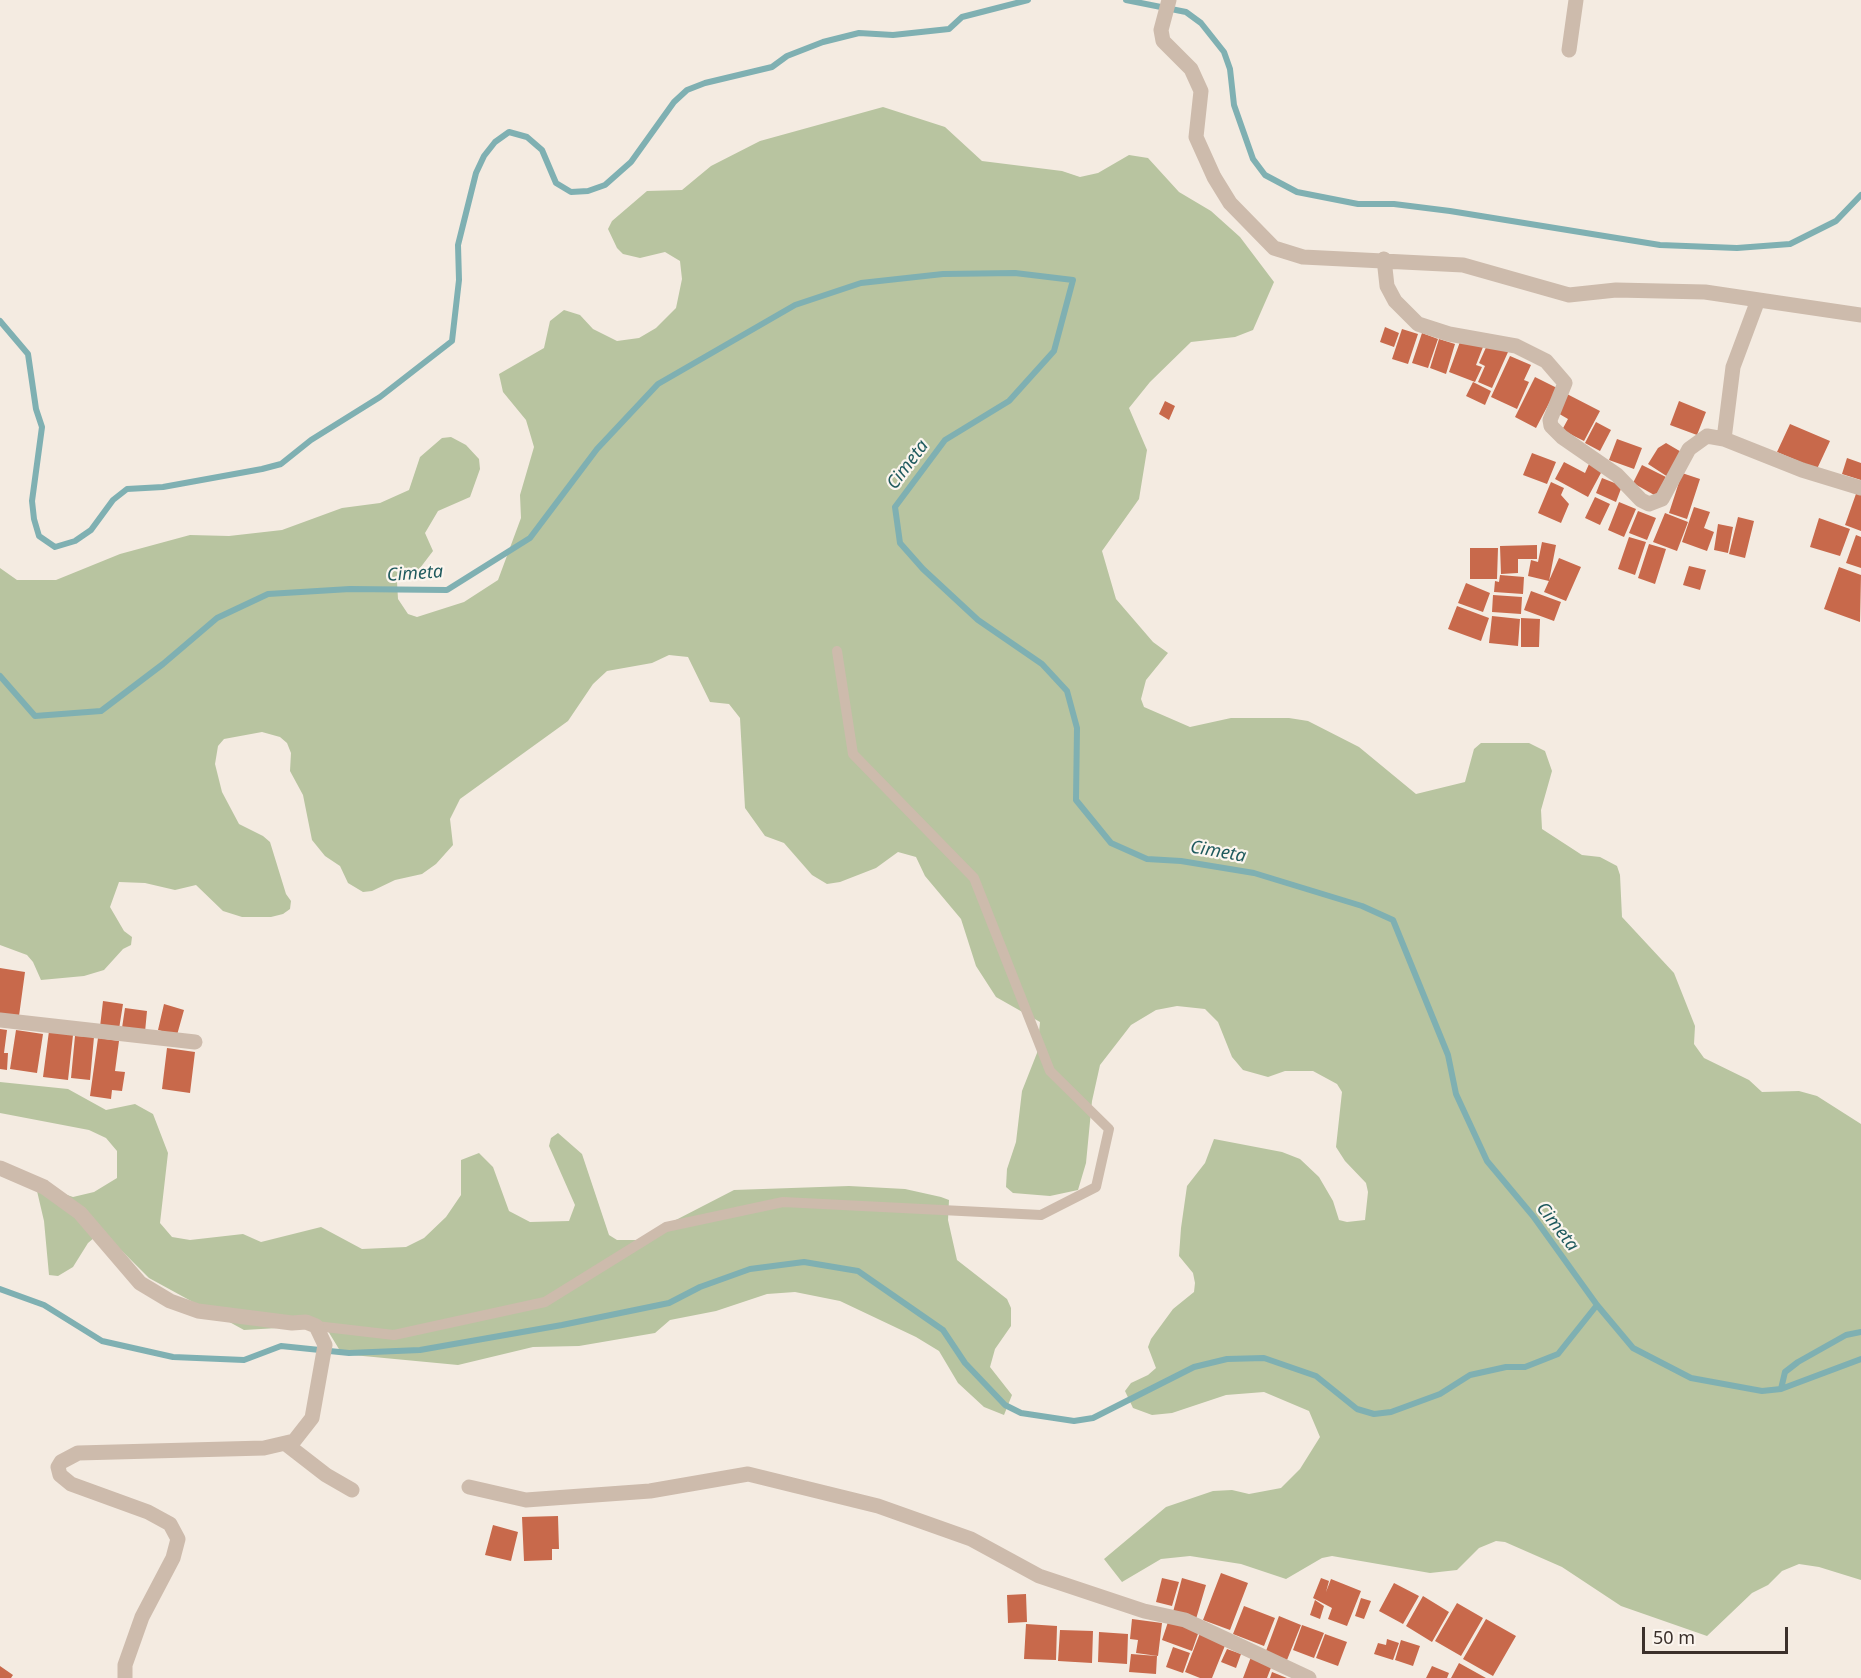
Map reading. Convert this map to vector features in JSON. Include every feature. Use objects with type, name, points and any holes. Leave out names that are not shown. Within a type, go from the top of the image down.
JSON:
[{"type":"street","points":[[1168,0],[1161,30],[1163,41],[1191,69],[1201,91],[1196,137],[1230,203],[1274,248],[1291,255],[1463,265],[1569,295],[1616,291],[1705,292],[1861,315]]},
{"type":"street","points":[[1569,50],[1576,0]]},
{"type":"street","points":[[1384,259],[1387,286],[1395,301],[1418,324],[1449,334],[1516,346],[1546,362],[1565,383],[1550,420],[1551,426],[1569,442],[1617,475],[1641,500],[1649,504],[1662,499],[1689,448],[1707,436],[1724,439],[1802,470],[1861,488]]},
{"type":"street","points":[[1724,439],[1733,367],[1758,300]]},
{"type":"street","points":[[0,1020],[195,1042]]},
{"type":"street","points":[[0,1168],[44,1187],[80,1213],[140,1283],[170,1301],[198,1311],[292,1323],[306,1322],[316,1326],[325,1345],[312,1418],[301,1435],[286,1444],[264,1448],[78,1454],[61,1462],[58,1467],[60,1475],[71,1484],[148,1512],[170,1524],[178,1539],[173,1558],[142,1617],[125,1665],[125,1678]]},
{"type":"street","points":[[286,1444],[326,1475],[352,1490]]},
{"type":"street","points":[[469,1487],[526,1500],[650,1491],[748,1474],[878,1506],[971,1539],[1039,1576],[1144,1611],[1185,1620],[1309,1678]]},
{"type":"lane","points":[[316,1326],[394,1335],[545,1302],[666,1227],[783,1202],[1041,1215],[1096,1187],[1109,1129],[1050,1071],[974,878],[853,754],[837,651]]},
{"type":"green space","points":[[883,107],[945,127],[982,161],[1062,171],[1080,177],[1098,173],[1129,155],[1148,158],[1179,192],[1211,211],[1240,237],[1274,282],[1253,330],[1235,337],[1191,342],[1150,382],[1129,408],[1147,450],[1139,499],[1102,551],[1116,599],[1153,642],[1168,653],[1146,680],[1141,699],[1144,707],[1190,727],[1231,718],[1289,718],[1308,721],[1359,747],[1416,794],[1465,782],[1474,749],[1481,743],[1529,743],[1545,751],[1552,771],[1541,810],[1542,829],[1582,855],[1600,857],[1617,866],[1620,875],[1622,917],[1674,973],[1695,1026],[1694,1044],[1704,1058],[1749,1080],[1762,1092],[1799,1091],[1817,1096],[1861,1124],[1861,1580],[1819,1567],[1799,1564],[1782,1571],[1768,1585],[1752,1593],[1707,1636],[1621,1606],[1562,1567],[1505,1542],[1496,1541],[1479,1548],[1457,1570],[1430,1573],[1332,1556],[1322,1558],[1286,1579],[1241,1564],[1190,1556],[1161,1559],[1122,1582],[1104,1559],[1166,1507],[1213,1491],[1232,1490],[1249,1494],[1281,1488],[1300,1469],[1320,1437],[1309,1411],[1264,1392],[1226,1395],[1172,1413],[1152,1415],[1133,1408],[1125,1391],[1131,1383],[1148,1375],[1156,1368],[1148,1347],[1151,1339],[1173,1309],[1194,1292],[1193,1273],[1179,1256],[1181,1228],[1187,1186],[1205,1163],[1214,1139],[1282,1152],[1300,1159],[1319,1177],[1333,1201],[1339,1220],[1347,1222],[1365,1220],[1368,1192],[1366,1183],[1345,1161],[1336,1147],[1342,1092],[1337,1084],[1313,1071],[1285,1071],[1268,1077],[1243,1070],[1232,1057],[1218,1022],[1205,1009],[1177,1006],[1156,1010],[1131,1025],[1100,1065],[1092,1101],[1086,1163],[1078,1190],[1050,1196],[1013,1193],[1006,1187],[1007,1169],[1016,1142],[1022,1091],[1037,1053],[1040,1022],[996,997],[976,966],[961,919],[925,876],[916,857],[898,852],[876,868],[840,882],[827,884],[812,875],[784,843],[765,836],[745,808],[740,718],[729,704],[710,702],[688,657],[669,655],[652,663],[607,671],[593,684],[568,721],[460,799],[450,819],[453,845],[436,864],[422,874],[395,880],[372,891],[363,892],[348,883],[340,866],[325,856],[312,840],[303,795],[290,771],[291,753],[287,743],[280,737],[262,732],[224,739],[218,746],[215,764],[222,792],[239,824],[270,842],[286,894],[291,901],[290,909],[283,914],[271,917],[242,917],[223,911],[196,885],[175,890],[145,883],[119,882],[110,907],[124,931],[132,937],[131,945],[123,949],[104,970],[84,976],[41,980],[33,962],[27,955],[0,945],[0,568],[17,580],[56,580],[120,554],[190,535],[229,536],[282,530],[342,508],[380,503],[409,490],[420,457],[442,438],[451,437],[466,445],[479,459],[480,469],[470,497],[438,511],[425,533],[433,551],[417,572],[397,582],[398,599],[408,614],[417,617],[464,602],[498,580],[521,518],[520,495],[534,447],[526,420],[503,392],[499,374],[544,348],[550,321],[564,310],[580,315],[593,329],[617,341],[639,338],[656,328],[676,308],[682,279],[680,261],[665,252],[640,258],[623,254],[617,248],[608,229],[612,221],[647,191],[682,190],[711,166],[760,141]]},
{"type":"green space","points":[[0,1082],[68,1089],[106,1110],[135,1104],[153,1114],[168,1153],[160,1223],[172,1237],[190,1240],[243,1234],[261,1242],[321,1227],[362,1249],[406,1247],[424,1238],[446,1217],[461,1195],[461,1160],[479,1153],[493,1167],[509,1211],[530,1222],[569,1221],[575,1205],[549,1146],[551,1138],[558,1133],[582,1154],[609,1235],[617,1240],[637,1240],[734,1190],[849,1186],[905,1189],[941,1197],[949,1200],[948,1220],[957,1260],[1007,1299],[1011,1308],[1011,1326],[995,1349],[990,1367],[1012,1395],[1004,1415],[984,1407],[958,1383],[939,1351],[916,1337],[840,1301],[795,1292],[767,1294],[716,1311],[670,1320],[655,1333],[579,1346],[533,1347],[458,1365],[342,1354],[328,1331],[312,1326],[244,1330],[149,1278],[102,1231],[88,1243],[73,1267],[58,1276],[49,1275],[44,1221],[37,1191],[44,1187],[73,1197],[94,1192],[117,1178],[117,1151],[106,1138],[89,1130],[0,1113]]},
{"type":"building","points":[[1385,327],[1399,333],[1394,347],[1380,342]]},
{"type":"building","points":[[1402,329],[1418,334],[1408,364],[1392,359]]},
{"type":"building","points":[[1422,333],[1438,339],[1428,368],[1412,363]]},
{"type":"building","points":[[1439,339],[1455,344],[1446,374],[1430,368]]},
{"type":"building","points":[[1461,339],[1483,347],[1476,365],[1482,367],[1475,382],[1449,372]]},
{"type":"building","points":[[1488,343],[1508,352],[1492,388],[1478,382],[1485,366],[1479,363]]},
{"type":"building","points":[[1510,356],[1531,365],[1524,380],[1529,382],[1517,409],[1491,397]]},
{"type":"building","points":[[1535,377],[1557,388],[1536,428],[1515,417]]},
{"type":"building","points":[[1473,382],[1491,391],[1485,405],[1466,396]]},
{"type":"building","points":[[1565,393],[1600,411],[1584,441],[1562,430],[1568,419],[1556,412]]},
{"type":"building","points":[[1165,401],[1175,406],[1169,420],[1159,414]]},
{"type":"building","points":[[1679,401],[1706,412],[1697,435],[1670,425]]},
{"type":"building","points":[[1596,422],[1611,430],[1600,451],[1585,443]]},
{"type":"building","points":[[1790,424],[1830,441],[1817,469],[1777,452]]},
{"type":"building","points":[[1617,439],[1642,448],[1634,469],[1609,460]]},
{"type":"building","points":[[1666,443],[1683,453],[1668,477],[1648,464],[1658,448]]},
{"type":"building","points":[[1532,453],[1556,462],[1547,484],[1523,475]]},
{"type":"building","points":[[1847,458],[1861,463],[1861,480],[1842,474]]},
{"type":"building","points":[[1564,462],[1585,473],[1589,464],[1602,471],[1588,497],[1555,479]]},
{"type":"building","points":[[1642,465],[1666,477],[1656,496],[1633,483]]},
{"type":"building","points":[[1682,473],[1700,479],[1687,519],[1669,513]]},
{"type":"building","points":[[1602,478],[1622,486],[1616,502],[1596,493]]},
{"type":"building","points":[[1551,482],[1564,488],[1561,495],[1569,504],[1561,523],[1538,513]]},
{"type":"building","points":[[1857,491],[1861,493],[1861,531],[1845,525]]},
{"type":"building","points":[[1595,497],[1610,504],[1600,525],[1585,518]]},
{"type":"building","points":[[1619,502],[1636,509],[1624,537],[1608,530]]},
{"type":"building","points":[[1694,507],[1710,512],[1704,528],[1714,532],[1707,551],[1682,542]]},
{"type":"building","points":[[1638,511],[1656,518],[1647,540],[1629,533]]},
{"type":"building","points":[[1665,513],[1688,522],[1677,551],[1653,542]]},
{"type":"building","points":[[1738,517],[1754,521],[1745,558],[1729,554]]},
{"type":"building","points":[[1819,518],[1850,529],[1840,556],[1810,547]]},
{"type":"building","points":[[1718,524],[1733,527],[1728,553],[1714,550]]},
{"type":"building","points":[[1856,535],[1861,537],[1861,568],[1846,563]]},
{"type":"building","points":[[1629,537],[1646,542],[1635,575],[1618,569]]},
{"type":"building","points":[[1542,542],[1556,545],[1549,581],[1528,576],[1531,560],[1538,562]]},
{"type":"building","points":[[1649,544],[1666,549],[1655,584],[1638,578]]},
{"type":"building","points":[[1537,545],[1537,559],[1518,559],[1518,573],[1501,574],[1500,546]]},
{"type":"building","points":[[1470,548],[1498,548],[1497,579],[1470,579]]},
{"type":"building","points":[[1559,558],[1581,567],[1566,601],[1544,592]]},
{"type":"building","points":[[1689,566],[1706,570],[1700,590],[1683,585]]},
{"type":"building","points":[[1839,567],[1861,575],[1860,622],[1824,609]]},
{"type":"building","points":[[1500,575],[1524,577],[1523,594],[1494,592],[1495,581],[1499,582]]},
{"type":"building","points":[[1466,583],[1490,593],[1483,612],[1458,603]]},
{"type":"building","points":[[1531,591],[1561,602],[1554,621],[1524,610]]},
{"type":"building","points":[[1493,595],[1522,597],[1521,614],[1492,612]]},
{"type":"building","points":[[1457,606],[1489,618],[1481,641],[1448,629]]},
{"type":"building","points":[[1492,616],[1520,619],[1518,646],[1489,643]]},
{"type":"building","points":[[1521,618],[1540,619],[1539,647],[1521,647]]},
{"type":"building","points":[[0,968],[25,972],[19,1016],[0,1013]]},
{"type":"building","points":[[103,1001],[123,1004],[119,1029],[100,1027]]},
{"type":"building","points":[[164,1004],[184,1010],[177,1035],[158,1030]]},
{"type":"building","points":[[125,1008],[147,1011],[145,1032],[122,1028]]},
{"type":"building","points":[[0,1029],[7,1030],[4,1053],[8,1053],[7,1070],[0,1069]]},
{"type":"building","points":[[16,1030],[43,1034],[37,1073],[10,1069]]},
{"type":"building","points":[[49,1031],[73,1035],[68,1080],[43,1077]]},
{"type":"building","points":[[75,1036],[94,1037],[90,1080],[71,1078]]},
{"type":"building","points":[[98,1038],[119,1041],[115,1071],[125,1072],[122,1091],[112,1090],[111,1099],[90,1096]]},
{"type":"building","points":[[167,1048],[195,1052],[190,1093],[162,1089]]},
{"type":"building","points":[[558,1516],[559,1549],[552,1549],[552,1560],[524,1561],[522,1517]]},
{"type":"building","points":[[493,1525],[518,1532],[511,1561],[485,1555]]},
{"type":"building","points":[[1221,1573],[1248,1583],[1230,1630],[1203,1620]]},
{"type":"building","points":[[1162,1578],[1179,1582],[1172,1606],[1156,1602]]},
{"type":"building","points":[[1182,1578],[1206,1585],[1196,1619],[1173,1612]]},
{"type":"building","points":[[1321,1578],[1329,1581],[1326,1592],[1331,1579],[1361,1591],[1347,1626],[1328,1619],[1332,1608],[1313,1598]]},
{"type":"building","points":[[1394,1583],[1419,1596],[1403,1624],[1379,1611]]},
{"type":"building","points":[[1026,1594],[1027,1622],[1008,1623],[1007,1595]]},
{"type":"building","points":[[1423,1596],[1449,1612],[1432,1642],[1406,1626]]},
{"type":"building","points":[[1361,1598],[1371,1601],[1364,1619],[1355,1616]]},
{"type":"building","points":[[1315,1600],[1324,1606],[1320,1619],[1310,1615]]},
{"type":"building","points":[[1457,1603],[1483,1618],[1461,1656],[1435,1641]]},
{"type":"building","points":[[1244,1606],[1275,1618],[1264,1646],[1233,1634]]},
{"type":"building","points":[[1279,1616],[1301,1625],[1287,1660],[1266,1651]]},
{"type":"building","points":[[1132,1619],[1162,1623],[1158,1656],[1136,1653],[1138,1640],[1130,1639]]},
{"type":"building","points":[[1169,1619],[1199,1631],[1192,1651],[1162,1640]]},
{"type":"building","points":[[1486,1619],[1516,1636],[1493,1676],[1463,1659]]},
{"type":"building","points":[[1026,1624],[1057,1626],[1056,1660],[1024,1659]]},
{"type":"building","points":[[1302,1625],[1324,1633],[1314,1658],[1293,1650]]},
{"type":"building","points":[[1060,1630],[1093,1631],[1092,1663],[1058,1661]]},
{"type":"building","points":[[1099,1632],[1128,1634],[1127,1664],[1098,1662]]},
{"type":"building","points":[[1200,1633],[1226,1643],[1212,1678],[1200,1678],[1185,1672]]},
{"type":"building","points":[[1325,1634],[1347,1642],[1338,1666],[1316,1658]]},
{"type":"building","points":[[1387,1639],[1399,1643],[1393,1660],[1374,1654],[1378,1643],[1386,1645]]},
{"type":"building","points":[[1401,1640],[1420,1646],[1413,1666],[1395,1660]]},
{"type":"building","points":[[1173,1647],[1190,1653],[1183,1673],[1166,1667]]},
{"type":"building","points":[[1227,1649],[1241,1654],[1236,1668],[1221,1662]]},
{"type":"building","points":[[1131,1654],[1157,1656],[1156,1674],[1129,1672]]},
{"type":"building","points":[[1251,1657],[1272,1665],[1267,1678],[1243,1678]]},
{"type":"building","points":[[1459,1663],[1486,1678],[1451,1678]]},
{"type":"building","points":[[0,1666],[13,1675],[11,1678],[0,1678]]},
{"type":"building","points":[[1432,1666],[1449,1673],[1447,1678],[1426,1678]]},
{"type":"building","points":[[1272,1672],[1287,1678],[1270,1678]]},
{"type":"waterway","points":[[0,321],[28,354],[36,409],[42,427],[32,501],[34,519],[39,536],[55,547],[75,541],[91,530],[113,500],[127,489],[163,487],[281,464],[311,440],[380,397],[452,341],[459,280],[458,245],[476,173],[484,156],[495,142],[509,132],[527,137],[542,150],[556,183],[571,192],[588,191],[605,185],[631,162],[674,102],[687,90],[705,83],[772,67],[787,56],[823,42],[859,33],[893,35],[949,29],[962,17],[1028,0]]},
{"type":"waterway","points":[[1126,0],[1186,12],[1201,23],[1224,52],[1230,69],[1234,105],[1253,159],[1265,175],[1297,192],[1358,204],[1394,204],[1450,211],[1660,245],[1737,248],[1790,244],[1836,221],[1861,195]]},
{"type":"waterway","name":"Cimeta","points":[[0,676],[35,716],[101,711],[163,664],[217,618],[268,594],[350,589],[447,590],[530,538],[597,449],[658,384],[795,305],[861,283],[943,274],[1015,273],[1073,280],[1054,351],[1009,401],[945,440],[895,507],[900,543],[923,569],[978,620],[1042,664],[1067,691],[1077,728],[1076,800],[1111,843],[1147,859],[1181,861],[1254,873],[1362,906],[1393,920],[1448,1055],[1456,1094],[1487,1161],[1533,1216],[1597,1305],[1633,1348],[1691,1378],[1762,1391],[1781,1389],[1861,1359]]},
{"type":"waterway","points":[[0,1289],[44,1305],[102,1341],[173,1357],[244,1360],[281,1346],[349,1353],[420,1350],[669,1303],[700,1287],[750,1269],[804,1262],[858,1271],[943,1330],[965,1363],[1005,1405],[1021,1413],[1074,1421],[1093,1418],[1194,1367],[1227,1359],[1264,1358],[1316,1376],[1357,1409],[1374,1414],[1391,1412],[1440,1394],[1470,1375],[1506,1367],[1525,1367],[1558,1354],[1597,1305]]},
{"type":"waterway","points":[[1781,1389],[1785,1372],[1798,1362],[1846,1335],[1861,1332]]}]
